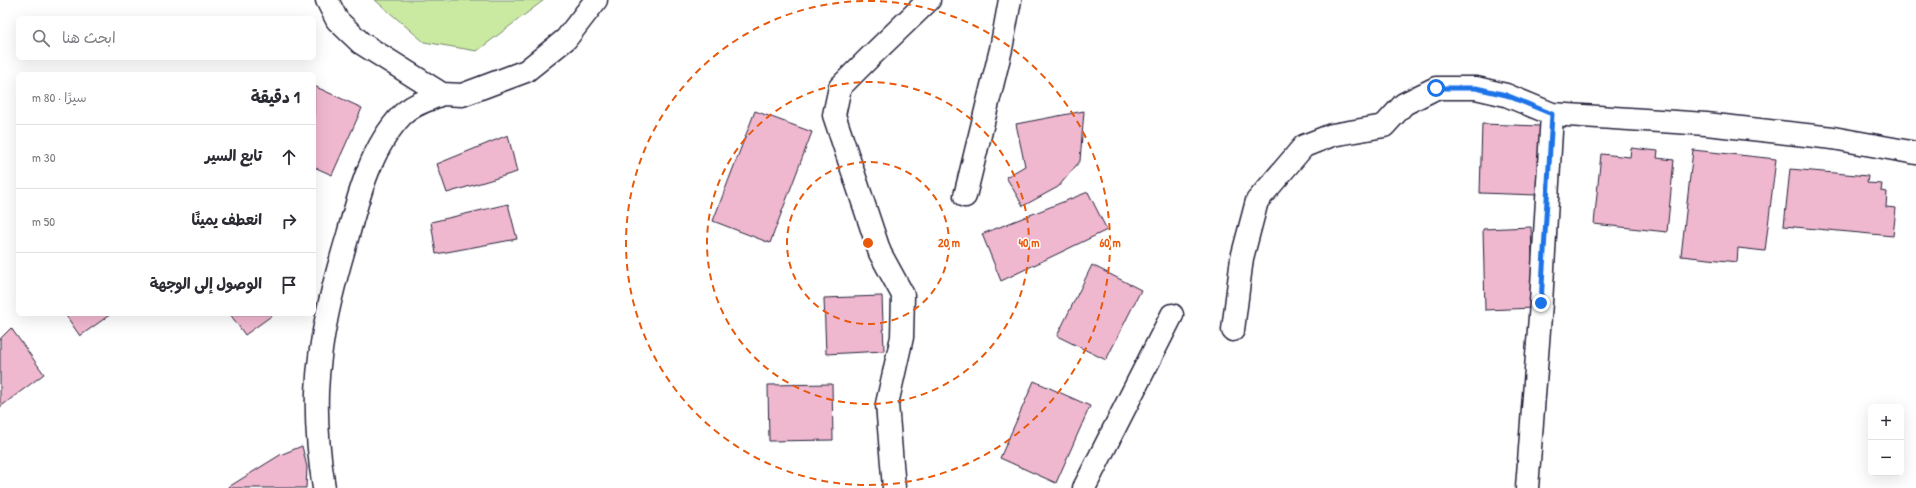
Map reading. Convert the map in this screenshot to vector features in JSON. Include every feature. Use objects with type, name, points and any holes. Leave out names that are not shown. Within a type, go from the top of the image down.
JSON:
[{"type":"street","points":[[327,0],[337,20],[361,43],[442,94]]},
{"type":"street","points":[[324,488],[320,468],[317,392],[323,335],[338,266],[360,190],[373,158],[402,114],[416,105],[442,94],[462,95],[526,71],[566,39],[596,0]]},
{"type":"street","points":[[894,488],[887,404],[902,337],[903,295],[880,253],[834,115],[840,88],[929,0]]},
{"type":"street","points":[[965,196],[1001,49],[1010,0]]},
{"type":"street","points":[[1233,330],[1242,258],[1257,201],[1304,146],[1332,135],[1384,126],[1404,104],[1436,88],[1476,88],[1506,95],[1552,114],[1714,125],[1833,138],[1916,152]]},
{"type":"street","points":[[1527,488],[1552,114]]},
{"type":"street","points":[[1084,488],[1172,315]]},
{"type":"green space","points":[[375,0],[544,0],[477,51],[424,42]]},
{"type":"building","points":[[316,87],[362,108],[332,175],[316,168]]},
{"type":"building","points":[[755,111],[812,132],[770,243],[713,221]]},
{"type":"building","points":[[1084,111],[1080,161],[1058,187],[1023,206],[1006,177],[1025,166],[1016,124]]},
{"type":"building","points":[[1482,124],[1540,126],[1537,195],[1480,193]]},
{"type":"building","points":[[508,135],[517,172],[447,193],[437,164]]},
{"type":"building","points":[[1631,148],[1658,151],[1657,158],[1674,160],[1667,232],[1594,224],[1601,154],[1630,157]]},
{"type":"building","points":[[1693,150],[1776,159],[1765,251],[1738,248],[1737,262],[1681,256]]},
{"type":"building","points":[[1790,169],[1868,176],[1867,183],[1882,184],[1881,191],[1887,192],[1886,207],[1896,208],[1893,236],[1784,226]]},
{"type":"building","points":[[1088,192],[1107,230],[1001,281],[982,234]]},
{"type":"building","points":[[508,204],[517,239],[436,254],[431,222]]},
{"type":"building","points":[[1531,227],[1534,308],[1485,310],[1483,229]]},
{"type":"building","points":[[1092,265],[1141,290],[1106,360],[1057,336]]},
{"type":"building","points":[[882,296],[884,351],[826,354],[824,298]]},
{"type":"building","points":[[66,316],[108,316],[80,336]]},
{"type":"building","points":[[231,316],[271,316],[245,335]]},
{"type":"building","points":[[11,328],[44,374],[0,407],[0,339]]},
{"type":"building","points":[[1034,381],[1090,406],[1056,483],[1000,458]]},
{"type":"building","points":[[832,384],[833,440],[769,441],[768,385]]},
{"type":"building","points":[[302,446],[307,467],[306,488],[227,488],[280,455]]},
{"type":"route","points":[[1436,88],[1476,88],[1506,95],[1552,114],[1541,303]]}]
